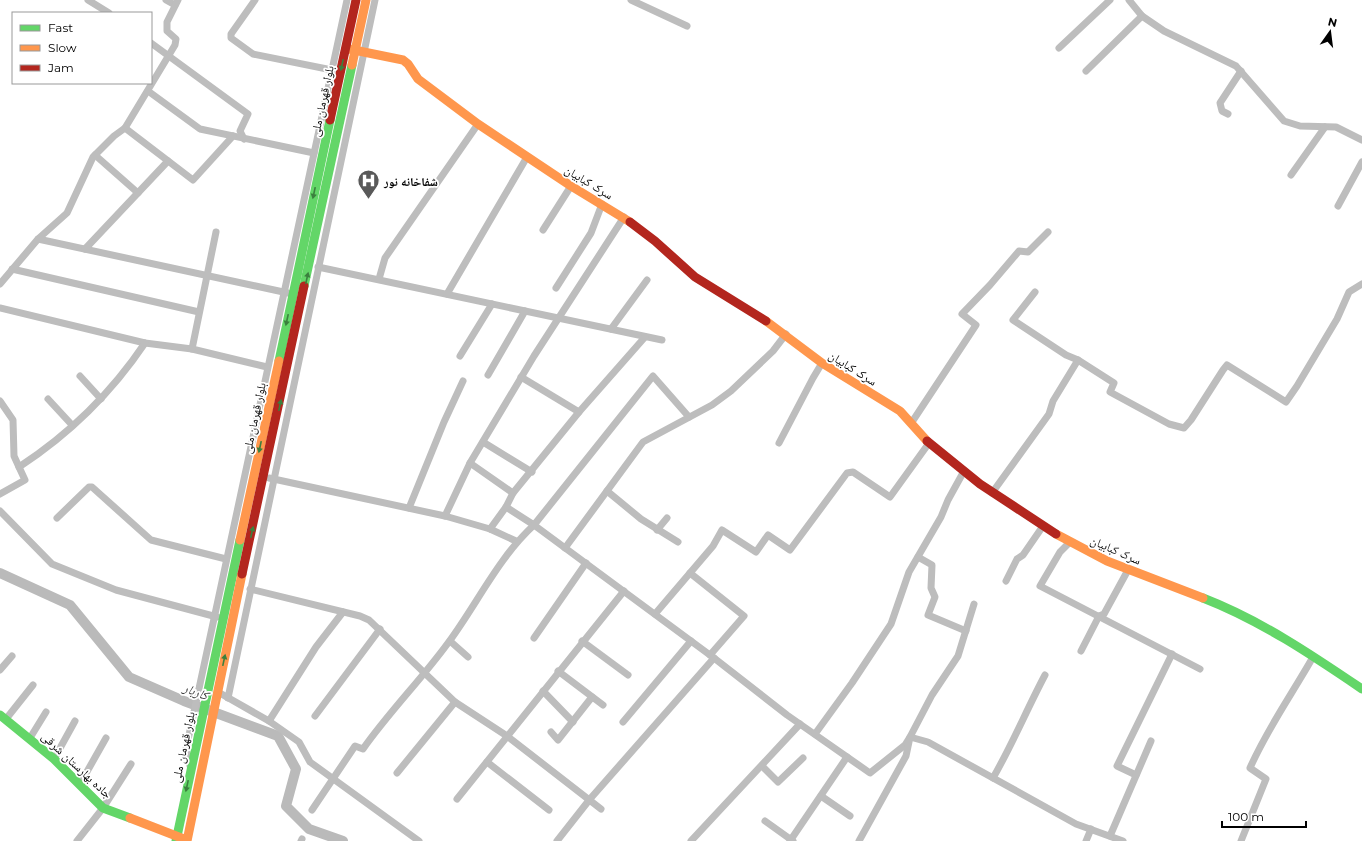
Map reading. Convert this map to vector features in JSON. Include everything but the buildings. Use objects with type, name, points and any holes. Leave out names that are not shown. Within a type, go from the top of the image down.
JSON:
[{"type":"main road","name":"بلوار قهرمان ملی","points":[[176,839],[191,768],[197,719],[208,691],[218,618],[254,474],[288,293],[356,0]]},
{"type":"main road","name":"بلوار قهرمان ملی","points":[[188,841],[217,695],[269,478],[359,52],[366,0]]},
{"type":"main road","name":"سرک کبابیان","points":[[345,48],[403,60],[408,64],[418,79],[478,124],[571,186],[624,217],[655,241],[695,277],[786,334],[822,363],[885,402],[895,406],[912,422],[929,443],[992,493],[1043,526],[1106,561],[1230,609],[1282,637],[1362,689]]},
{"type":"main road","name":"جاده بهارستان شرقی","points":[[3,717],[54,759],[103,808],[176,839],[188,841]]},
{"type":"street","points":[[0,284],[38,239],[67,213],[95,155],[125,128],[148,91],[176,39],[168,31],[167,22],[176,3],[166,0]]},
{"type":"street","points":[[255,0],[231,34],[231,38],[253,54],[332,70]]},
{"type":"street","points":[[197,719],[197,696],[218,618],[226,559],[267,367],[288,293],[314,153],[347,0]]},
{"type":"street","points":[[38,239],[307,297],[318,267],[359,52],[375,0]]},
{"type":"street","points":[[631,0],[687,26]]},
{"type":"street","points":[[1059,48],[1110,0]]},
{"type":"street","points":[[1129,0],[1142,16],[1164,31],[1236,66],[1242,71],[1284,121],[1300,126],[1336,127],[1362,140]]},
{"type":"street","points":[[93,1],[108,12]]},
{"type":"street","points":[[1086,71],[1142,16]]},
{"type":"street","points":[[152,44],[248,114],[240,131],[244,139]]},
{"type":"street","points":[[1228,114],[1222,110],[1220,103],[1242,71]]},
{"type":"street","points":[[148,91],[200,129],[314,153]]},
{"type":"street","points":[[379,279],[385,258],[478,124]]},
{"type":"street","points":[[1291,175],[1325,127]]},
{"type":"street","points":[[125,128],[193,180],[232,136]]},
{"type":"street","points":[[95,155],[138,193]]},
{"type":"street","points":[[447,294],[527,157]]},
{"type":"street","points":[[85,249],[168,161]]},
{"type":"street","points":[[1338,206],[1362,162]]},
{"type":"street","points":[[543,230],[571,186]]},
{"type":"street","points":[[556,288],[590,233],[602,204]]},
{"type":"street","points":[[445,516],[470,463],[484,442],[521,377],[624,217]]},
{"type":"street","points":[[192,349],[216,232]]},
{"type":"street","points":[[912,422],[976,325],[962,314],[990,285],[1018,251],[1028,252],[1048,232]]},
{"type":"street","points":[[318,267],[662,340]]},
{"type":"street","points":[[12,269],[199,312]]},
{"type":"street","points":[[611,329],[646,280]]},
{"type":"street","points":[[1035,292],[1013,320],[1066,355],[1078,360],[1114,383],[1110,392],[1169,424],[1184,428],[1191,420],[1227,365],[1286,402],[1337,319],[1349,292],[1362,284]]},
{"type":"street","points":[[460,356],[492,304]]},
{"type":"street","points":[[0,308],[145,343],[192,349],[267,367]]},
{"type":"street","points":[[488,375],[525,311]]},
{"type":"street","points":[[565,548],[643,442],[712,405],[731,391],[773,351],[786,334]]},
{"type":"street","points":[[490,529],[506,507],[513,494],[579,412],[645,337]]},
{"type":"street","points":[[19,468],[48,449],[101,399],[129,368],[145,343]]},
{"type":"street","points":[[992,493],[1049,414],[1053,401],[1078,360]]},
{"type":"street","points":[[779,443],[822,363]]},
{"type":"street","points":[[80,376],[101,399]]},
{"type":"street","points":[[312,810],[355,746],[363,750],[426,673],[450,641],[516,541],[534,525],[653,376],[689,417]]},
{"type":"street","points":[[521,377],[579,412]]},
{"type":"street","points":[[409,508],[463,381]]},
{"type":"street","points":[[48,400],[72,425]]},
{"type":"street","points":[[0,401],[14,420],[14,456],[25,480],[0,494]]},
{"type":"street","points":[[484,442],[532,472]]},
{"type":"street","points":[[655,614],[713,546],[722,530],[756,552],[768,535],[790,550],[847,473],[853,472],[890,497],[929,443]]},
{"type":"street","points":[[470,463],[513,494]]},
{"type":"street","points":[[815,734],[891,624],[909,572],[942,517],[948,500],[964,471]]},
{"type":"street","points":[[254,474],[445,516],[490,529],[516,541]]},
{"type":"street","points":[[228,698],[250,589],[269,478]]},
{"type":"street","points":[[57,518],[89,487],[92,487],[151,540],[226,559]]},
{"type":"street","points":[[607,492],[657,530],[678,542]]},
{"type":"street","points":[[506,507],[534,525],[655,614],[800,724],[870,773],[905,746],[932,695],[958,656],[974,604]]},
{"type":"street","points":[[0,511],[52,564],[116,590],[218,618]]},
{"type":"street","points":[[657,530],[667,518]]},
{"type":"street","points":[[1006,581],[1017,559],[1023,555],[1043,526]]},
{"type":"street","points":[[1070,542],[1060,552],[1040,586],[1200,669]]},
{"type":"street","points":[[918,557],[932,565],[931,588],[935,597],[928,615],[966,631]]},
{"type":"street","points":[[534,638],[586,563]]},
{"type":"street","points":[[1081,651],[1099,616],[1104,614],[1128,570]]},
{"type":"street","points":[[557,841],[590,799],[712,657],[744,616],[690,573]]},
{"type":"street","points":[[250,589],[369,620],[455,702],[507,736],[601,808]]},
{"type":"street","points":[[457,799],[582,641],[624,591]]},
{"type":"street","points":[[269,721],[316,647],[343,612]]},
{"type":"street","points":[[315,716],[380,629]]},
{"type":"street","points":[[450,641],[468,657]]},
{"type":"street","points":[[582,641],[628,675]]},
{"type":"street","points":[[623,722],[691,641]]},
{"type":"street","points":[[1136,775],[1117,766],[1172,654]]},
{"type":"street","points":[[0,670],[12,656]]},
{"type":"street","points":[[1241,841],[1266,779],[1250,768],[1262,741],[1287,703],[1313,657]]},
{"type":"street","points":[[558,671],[603,705]]},
{"type":"street","points":[[993,778],[1019,730],[1044,675]]},
{"type":"street","points":[[3,717],[33,685]]},
{"type":"street","points":[[543,691],[573,722]]},
{"type":"street","points":[[217,695],[228,698],[269,721],[299,742],[310,762],[418,841]]},
{"type":"street","points":[[551,732],[558,740],[592,697]]},
{"type":"street","points":[[397,773],[455,702]]},
{"type":"street","points":[[30,738],[46,712]]},
{"type":"street","points":[[54,759],[75,721]]},
{"type":"street","points":[[691,841],[800,724]]},
{"type":"street","points":[[910,736],[928,742],[1076,824],[1123,841]]},
{"type":"street","points":[[859,841],[906,756],[910,736]]},
{"type":"street","points":[[80,784],[106,738]]},
{"type":"street","points":[[1110,836],[1151,741]]},
{"type":"street","points":[[765,821],[791,840],[847,757]]},
{"type":"street","points":[[762,766],[778,782],[803,758]]},
{"type":"street","points":[[487,762],[549,810]]},
{"type":"street","points":[[77,841],[103,808],[131,764]]},
{"type":"street","points":[[821,796],[850,816]]},
{"type":"street","points":[[1086,841],[1091,829]]},
{"type":"waterway","name":"کاربار","points":[[0,573],[70,605],[129,677],[184,701],[278,736],[296,769],[286,806],[309,829],[343,841]]},
{"type":"traffic: fast","points":[[304,286],[352,65]]},
{"type":"traffic: fast","points":[[279,361],[330,120]]},
{"type":"traffic: fast","points":[[176,841],[240,540]]},
{"type":"traffic: fast","points":[[1203,598],[1265,627],[1305,651],[1362,689]]},
{"type":"traffic: fast","points":[[0,715],[54,759],[103,808],[130,818]]},
{"type":"traffic: slow","points":[[352,65],[366,0]]},
{"type":"traffic: slow","points":[[349,49],[403,60],[408,64],[418,79],[478,124],[571,186],[630,222]]},
{"type":"traffic: slow","points":[[766,321],[822,363],[900,411],[927,441]]},
{"type":"traffic: slow","points":[[240,540],[279,361]]},
{"type":"traffic: slow","points":[[1056,534],[1107,561],[1203,598]]},
{"type":"traffic: slow","points":[[187,841],[242,574]]},
{"type":"traffic: slow","points":[[130,818],[184,839]]},
{"type":"traffic: jam","points":[[330,120],[356,0]]},
{"type":"traffic: jam","points":[[630,222],[655,241],[695,277],[766,321]]},
{"type":"traffic: jam","points":[[242,574],[304,286]]},
{"type":"traffic: jam","points":[[927,441],[980,484],[1056,534]]},
{"type":"place","name":"شفاخانه نور","points":[[368,200]]}]
